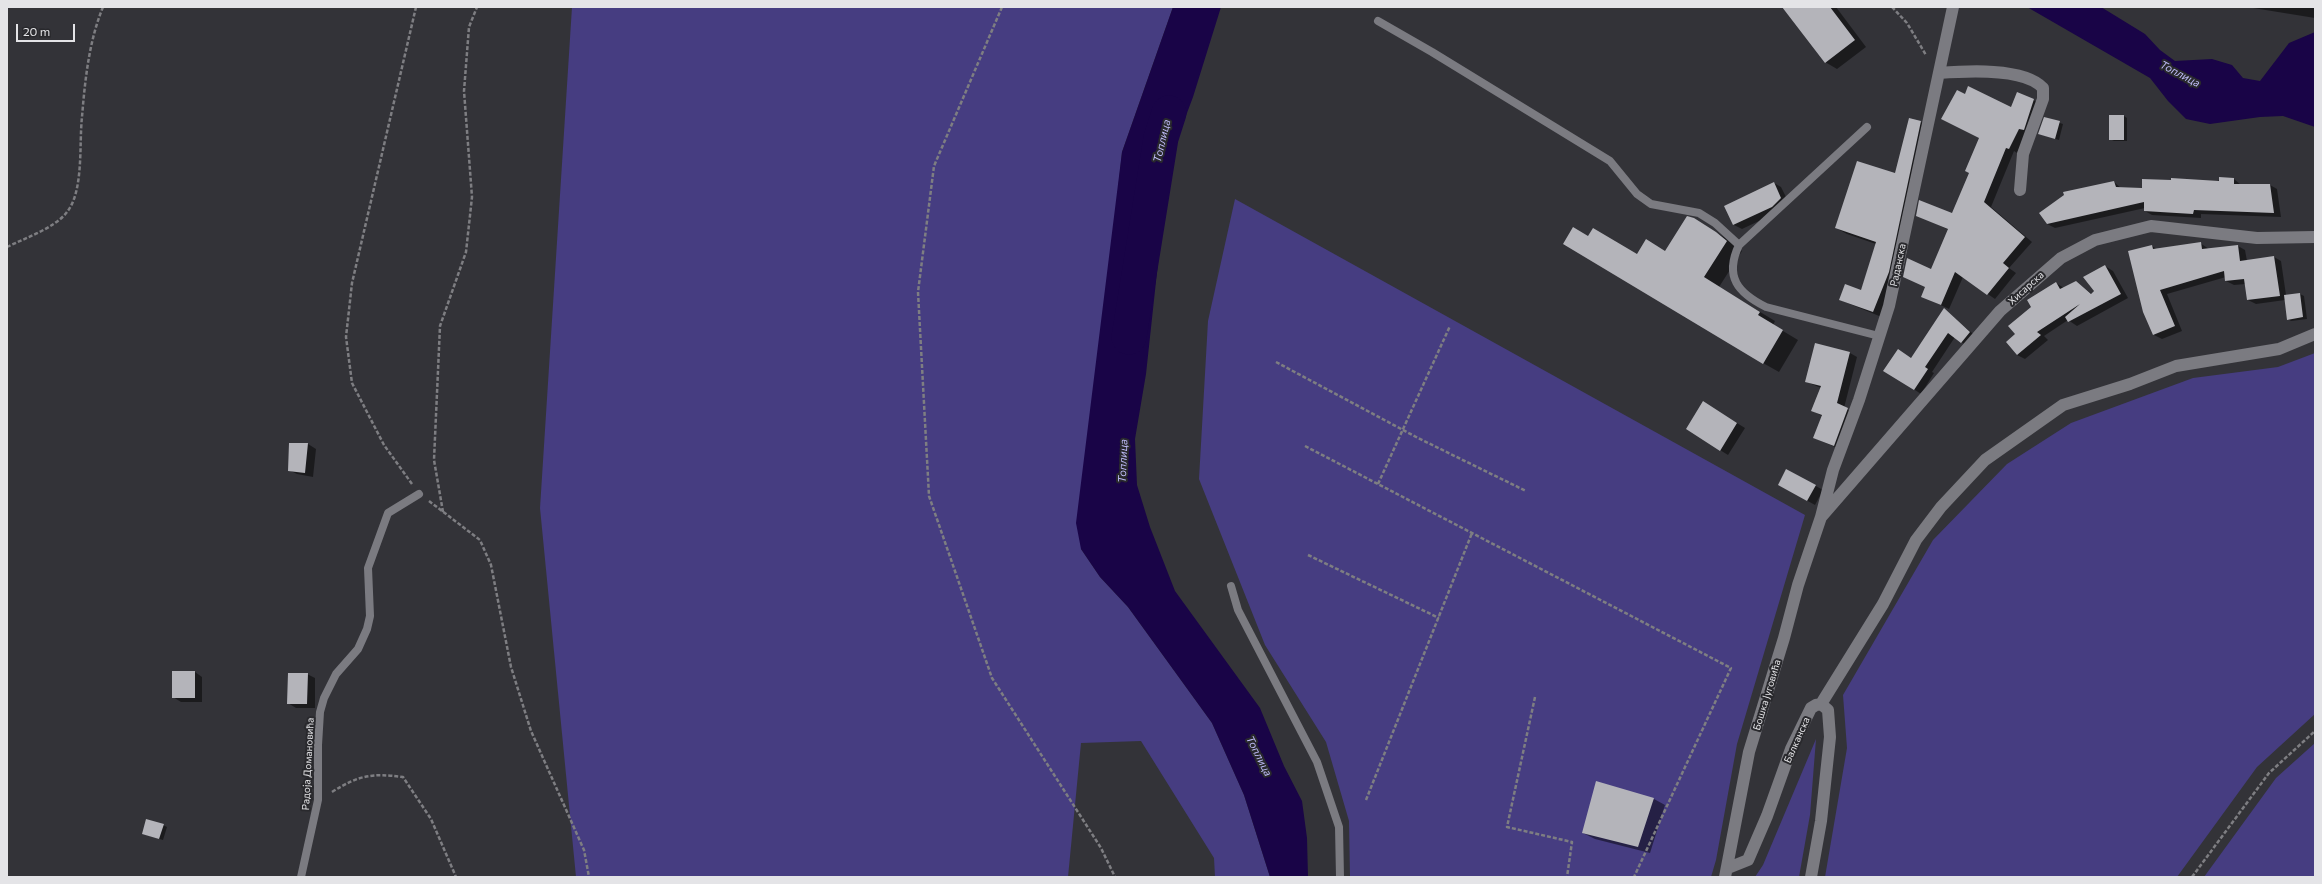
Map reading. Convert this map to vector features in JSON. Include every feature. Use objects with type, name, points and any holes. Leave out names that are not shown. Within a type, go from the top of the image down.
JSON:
[{"type":"street","name":"Раданска","points":[[1821,517],[1833,470],[1859,400],[1889,306],[1952,7]]},
{"type":"street","points":[[1939,70],[1973,71],[2022,76],[2043,88],[2044,99],[2024,154],[2020,190]]},
{"type":"street","name":"Хисарска","points":[[1821,517],[2000,312],[2061,258],[2096,240],[2151,226],[2258,238],[2315,237]]},
{"type":"street","name":"Балканска","points":[[1727,873],[1748,860],[1767,816],[1791,749],[1811,708],[1821,704],[1883,604],[1916,540],[1941,507],[1986,460],[2063,405],[2130,384],[2176,366],[2279,349],[2315,334]]},
{"type":"street","name":"Бошка Југовића","points":[[1727,873],[1749,752],[1784,638],[1798,585],[1821,517]]},
{"type":"street","points":[[1811,877],[1821,821],[1830,737],[1828,710],[1821,704]]},
{"type":"lane","points":[[1378,21],[1432,52],[1610,161],[1637,194],[1651,204],[1699,213],[1739,245]]},
{"type":"lane","points":[[1867,127],[1739,245],[1733,263],[1734,277],[1740,288],[1756,302],[1778,311],[1879,336]]},
{"type":"lane","name":"Радоја Домановића","points":[[301,877],[318,800],[318,739],[320,712],[324,698],[336,674],[358,649],[367,629],[370,616],[368,568],[388,512],[419,494]]},
{"type":"lane","points":[[1231,586],[1238,610],[1318,762],[1339,827],[1340,877]]},
{"type":"path","points":[[7,247],[47,228],[67,212],[77,188],[82,116],[94,28],[103,7]]},
{"type":"path","points":[[416,7],[352,283],[346,337],[352,383],[384,445],[419,494],[480,540],[492,566],[511,666],[531,731],[584,850],[589,877]]},
{"type":"path","points":[[443,512],[434,460],[440,326],[466,252],[472,196],[464,90],[469,27],[478,7]]},
{"type":"path","points":[[1002,7],[934,166],[918,292],[929,496],[992,678],[1101,848],[1115,877]]},
{"type":"path","points":[[1892,7],[1907,23],[1928,59],[1939,70]]},
{"type":"path","points":[[1378,484],[1450,326]]},
{"type":"path","points":[[1276,362],[1402,429],[1526,491]]},
{"type":"path","points":[[1305,446],[1731,668],[1634,877]]},
{"type":"path","points":[[1366,800],[1472,533]]},
{"type":"path","points":[[1308,555],[1439,618]]},
{"type":"path","points":[[1535,697],[1507,827],[1572,842],[1567,877]]},
{"type":"path","points":[[2192,877],[2269,773],[2315,731]]},
{"type":"path","points":[[318,800],[362,776],[383,774],[403,776],[431,818],[456,877]]},
{"type":"shaded area","points":[[572,7],[1173,7],[1122,152],[1081,549],[1100,577],[1128,607],[1212,723],[1244,795],[1270,877],[1215,877],[1214,858],[1141,741],[1081,743],[1068,877],[576,877],[540,508]]},
{"type":"shaded area","points":[[1235,199],[1805,515],[1737,744],[1716,860],[1711,877],[1350,877],[1349,821],[1326,742],[1265,645],[1199,479],[1208,321]]},
{"type":"shaded area","points":[[2315,353],[2315,714],[2257,767],[2177,877],[1825,877],[1847,748],[1843,695],[1933,540],[2007,464],[2071,423],[2193,378],[2278,367]]},
{"type":"shaded area","points":[[1816,739],[1810,815],[1799,877],[1755,877],[1763,865]]},
{"type":"shaded area","points":[[2315,743],[2315,877],[2204,877],[2276,778]]},
{"type":"water","points":[[1173,7],[1221,7],[1193,97],[1169,161],[1146,374],[1135,439],[1137,485],[1150,527],[1175,591],[1260,708],[1284,766],[1302,801],[1307,838],[1308,877],[1270,877],[1244,795],[1212,723],[1128,607],[1100,577],[1081,549],[1076,523],[1122,152]],"holes":[[[1152,160],[1159,161],[1148,279],[1142,304],[1137,291],[1134,273],[1136,233],[1143,192]]]},
{"type":"water","points":[[2027,7],[2101,7],[2145,34],[2160,50],[2175,61],[2212,59],[2232,65],[2243,78],[2260,81],[2289,43],[2315,32],[2315,127],[2283,116],[2260,117],[2210,124],[2186,119],[2168,101],[2150,78]]},
{"type":"building","points":[[1782,7],[1830,7],[1855,40],[1825,63]]},
{"type":"building","points":[[1968,86],[2011,107],[2017,92],[2034,99],[2024,130],[2019,129],[2009,149],[2006,148],[1984,202],[2025,237],[2003,263],[2009,268],[1987,295],[1955,272],[1941,305],[1921,297],[1925,287],[1903,277],[1907,258],[1931,269],[1948,229],[1916,216],[1919,200],[1952,213],[1969,173],[1965,171],[1979,138],[1941,119],[1957,90],[1965,94]]},
{"type":"building","points":[[2109,115],[2124,115],[2124,140],[2109,140]]},
{"type":"building","points":[[2044,117],[2060,121],[2055,139],[2038,134]]},
{"type":"building","points":[[1909,118],[1921,121],[1889,272],[1873,312],[1839,300],[1845,284],[1861,290],[1876,242],[1835,228],[1857,161],[1895,173]]},
{"type":"building","points":[[2219,177],[2234,178],[2234,184],[2270,184],[2274,213],[2194,210],[2193,214],[2144,211],[2144,202],[2047,224],[2039,213],[2064,195],[2063,192],[2114,181],[2116,187],[2142,188],[2142,179],[2171,180],[2171,178],[2219,181]]},
{"type":"building","points":[[1774,182],[1781,198],[1772,207],[1733,225],[1724,206]]},
{"type":"building","points":[[1687,216],[1694,218],[1727,241],[1704,277],[1760,312],[1758,315],[1783,330],[1763,364],[1563,244],[1573,227],[1588,236],[1593,228],[1637,254],[1646,239],[1665,251]]},
{"type":"building","points":[[2201,242],[2202,249],[2238,245],[2240,261],[2274,256],[2280,296],[2247,300],[2244,279],[2225,281],[2224,271],[2160,290],[2175,326],[2153,335],[2143,312],[2128,251],[2152,245],[2153,249]]},
{"type":"building","points":[[2105,265],[2121,294],[2068,322],[2065,317],[2080,304],[2037,332],[2041,335],[2017,355],[2006,342],[2015,334],[2008,326],[2031,307],[2027,300],[2056,282],[2060,289],[2076,281],[2091,294],[2094,291],[2083,277]]},
{"type":"building","points":[[2300,293],[2303,317],[2287,320],[2284,295]]},
{"type":"building","points":[[1944,308],[1970,332],[1961,343],[1948,333],[1925,367],[1928,369],[1914,390],[1883,371],[1898,349],[1911,358]]},
{"type":"building","points":[[1815,343],[1850,352],[1837,403],[1848,408],[1834,446],[1813,438],[1822,415],[1811,411],[1821,386],[1805,382]]},
{"type":"building","points":[[1703,401],[1737,423],[1720,451],[1686,429]]},
{"type":"building","points":[[289,443],[308,443],[305,473],[288,471]]},
{"type":"building","points":[[1786,469],[1816,485],[1807,501],[1778,485]]},
{"type":"building","points":[[172,671],[195,671],[195,698],[172,698]]},
{"type":"building","points":[[288,673],[308,673],[307,704],[287,704]]},
{"type":"building","points":[[1596,781],[1654,798],[1638,847],[1582,833]]},
{"type":"building","points":[[146,819],[164,824],[159,839],[142,834]]},
{"type":"waterway","name":"Топлица","points":[[1129,337],[1161,138],[1169,113]]}]
